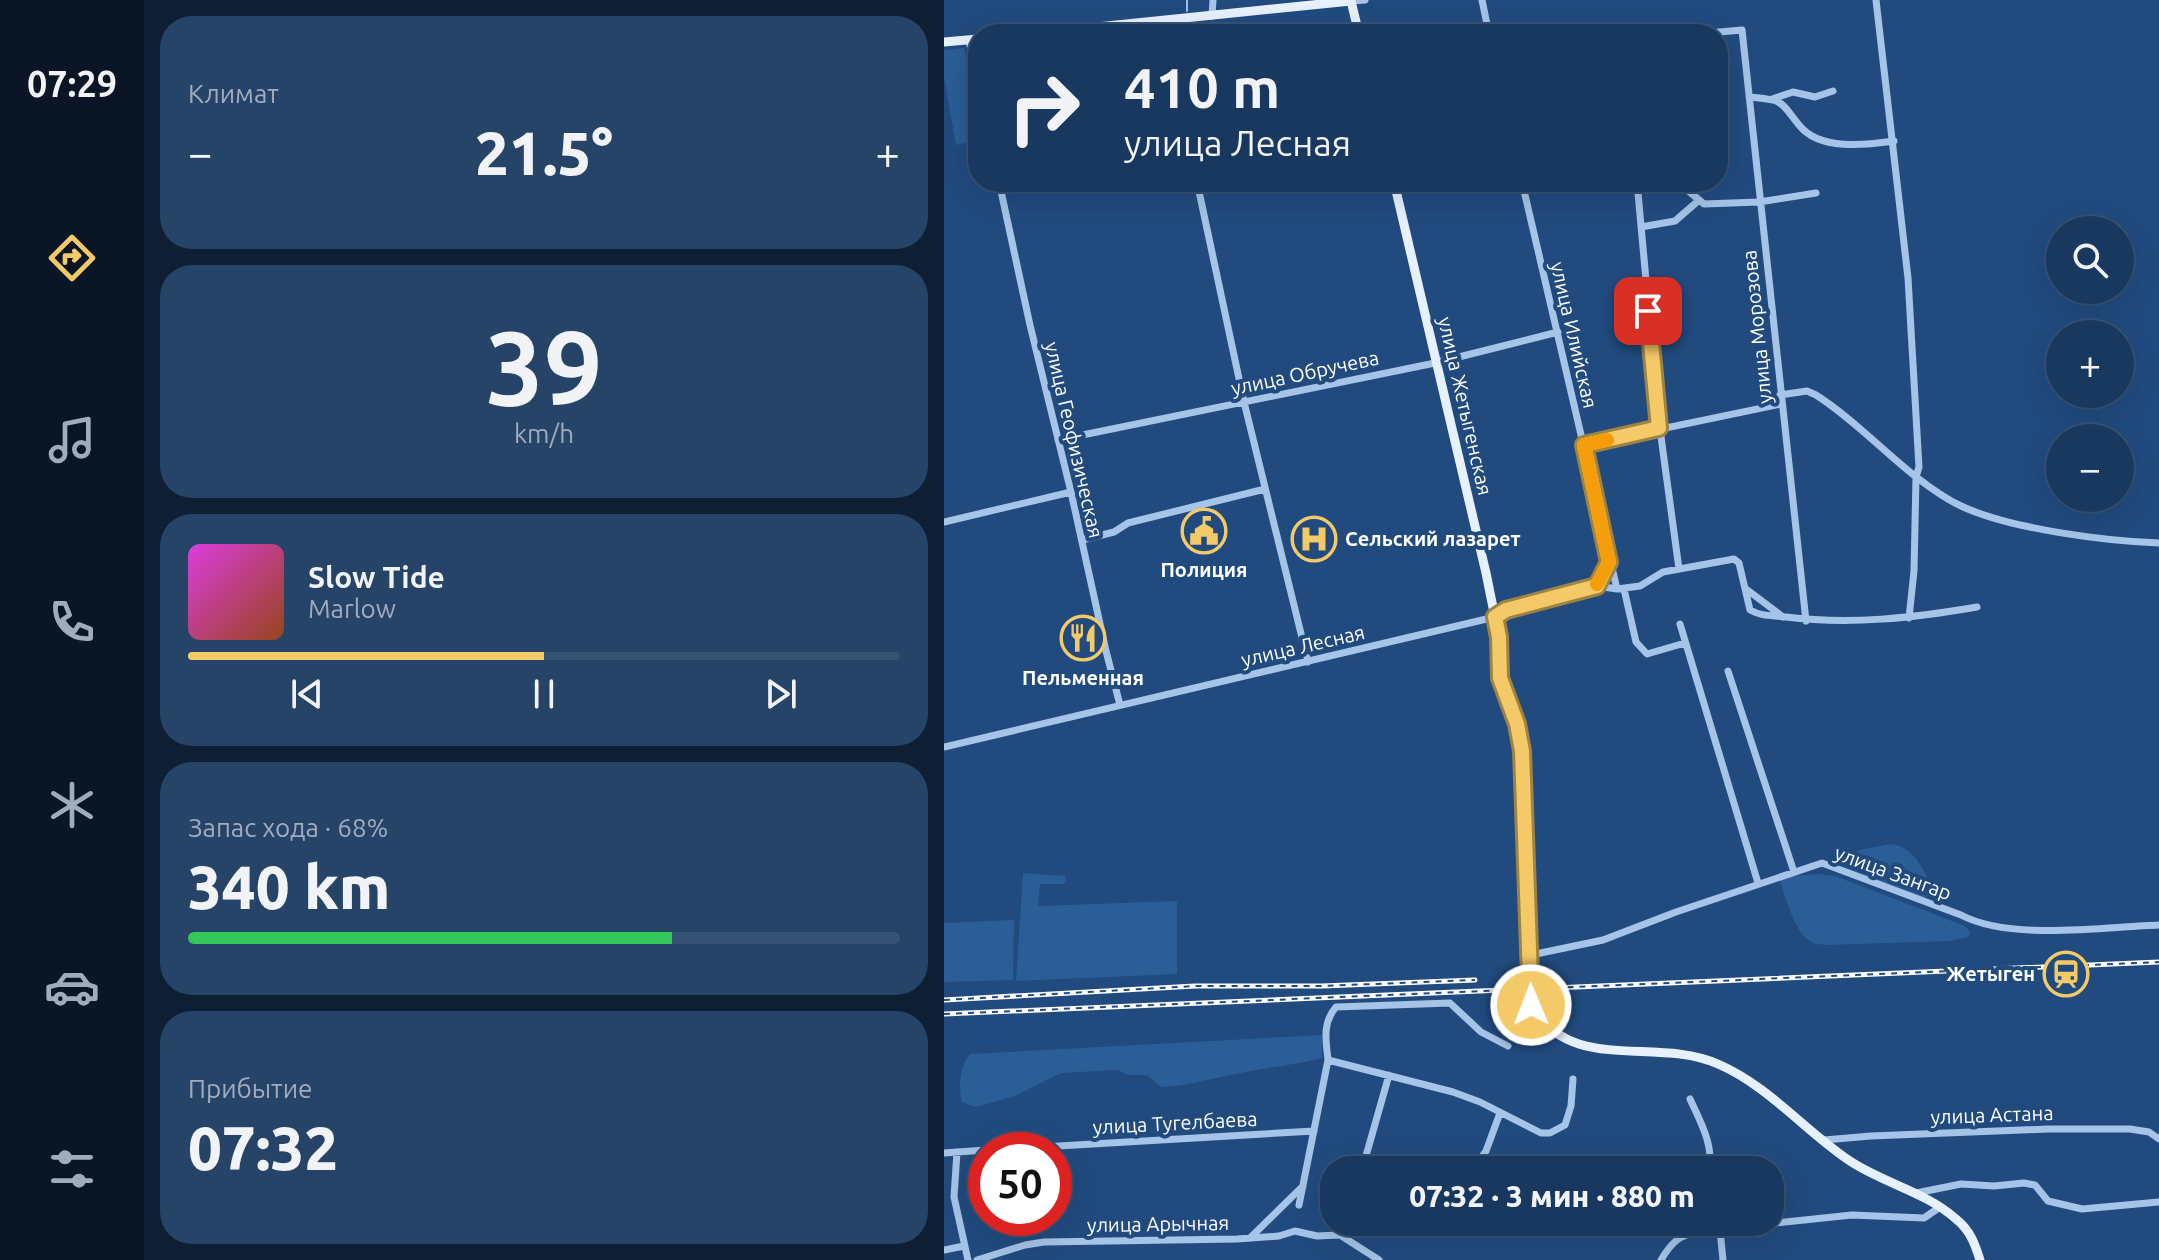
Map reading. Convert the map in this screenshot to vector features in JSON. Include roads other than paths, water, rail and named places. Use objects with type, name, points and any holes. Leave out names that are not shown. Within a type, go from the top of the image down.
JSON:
[{"type":"main road","points":[[1132,24],[1351,1],[1357,24]]},
{"type":"main road","points":[[944,42],[968,40]]},
{"type":"main road","name":"улица Жетыгенская","points":[[1396,192],[1495,617],[1500,678],[1517,724],[1522,751],[1531,1005],[1545,1028],[1561,1039],[1592,1048],[1692,1055],[1717,1063],[1749,1080],[1861,1168],[1940,1207],[1969,1231],[1980,1260]]},
{"type":"street","points":[[1212,16],[1213,0]]},
{"type":"street","points":[[1351,1],[1365,0]]},
{"type":"street","points":[[1482,0],[1487,24]]},
{"type":"street","points":[[1876,0],[1894,141],[1909,299],[1919,467],[1909,618]]},
{"type":"street","name":"улица Морозова","points":[[1728,31],[1742,30],[1806,621]]},
{"type":"street","points":[[1749,97],[1772,99],[1793,92],[1815,97],[1833,91]]},
{"type":"street","points":[[1772,99],[1788,109],[1807,132],[1833,144],[1894,141]]},
{"type":"street","name":"улица Геофизическая","points":[[1001,192],[1120,705]]},
{"type":"street","points":[[1199,192],[1244,402],[1308,662]]},
{"type":"street","name":"улица Илийская","points":[[1524,192],[1609,562],[1621,589],[1636,642],[1647,654],[1685,643]]},
{"type":"street","points":[[1638,192],[1659,428],[1679,569]]},
{"type":"street","points":[[1689,192],[1704,204],[1759,202],[1816,193]]},
{"type":"street","points":[[1641,227],[1675,221],[1698,201]]},
{"type":"street","name":"улица Обручева","points":[[1058,440],[1435,363],[1558,332]]},
{"type":"street","points":[[1584,445],[1807,391],[1816,395],[1916,477],[1961,506],[1999,519],[2061,532],[2159,543]]},
{"type":"street","points":[[1082,540],[1114,532],[1128,523],[1265,489]]},
{"type":"street","points":[[944,522],[1071,492]]},
{"type":"street","points":[[1621,589],[1642,585],[1663,572],[1736,560],[1750,610],[1764,617],[1806,621],[1909,618],[1977,607]]},
{"type":"street","points":[[1597,586],[1609,562]]},
{"type":"street","name":"улица Лесная","points":[[944,747],[1495,617],[1506,610],[1597,586],[1621,589]]},
{"type":"street","points":[[1744,588],[1783,617]]},
{"type":"street","points":[[1680,624],[1758,883]]},
{"type":"street","points":[[1728,671],[1794,872]]},
{"type":"street","name":"улица Зангар","points":[[1531,955],[1603,940],[1822,863],[1978,924],[2005,929],[2159,925]]},
{"type":"street","points":[[1299,1205],[1328,1060],[1327,1019],[1336,1007],[1450,1003],[1481,1032],[1508,1046]]},
{"type":"street","points":[[1328,1060],[1453,1092],[1541,1133],[1558,1130],[1565,1125],[1571,1106],[1573,1079]]},
{"type":"street","points":[[1366,1156],[1389,1075]]},
{"type":"street","points":[[1690,1099],[1710,1156]]},
{"type":"street","points":[[1482,1156],[1500,1113]]},
{"type":"street","name":"улица Астана","points":[[1824,1140],[2048,1129],[2130,1129],[2149,1132],[2159,1139]]},
{"type":"street","name":"улица Тугелбаева","points":[[1072,1145],[1314,1131]]},
{"type":"street","name":"улица Тугелбаева","points":[[944,1153],[968,1151]]},
{"type":"street","points":[[957,1152],[954,1197],[968,1260]]},
{"type":"street","points":[[1914,1194],[1961,1184],[1994,1186],[2024,1183],[2035,1185],[2048,1201],[2082,1209],[2159,1202]]},
{"type":"street","points":[[1250,1238],[1303,1185]]},
{"type":"street","points":[[1784,1223],[1852,1215],[1924,1218],[1940,1207]]},
{"type":"street","name":"улица Арычная","points":[[977,1260],[1034,1243],[1250,1238],[1279,1236],[1295,1231],[1320,1236]]},
{"type":"street","points":[[1342,1236],[1379,1260]]},
{"type":"street","points":[[1661,1260],[1670,1244],[1683,1236]]},
{"type":"street","points":[[1721,1236],[1723,1260]]},
{"type":"street","points":[[944,1250],[964,1246]]},
{"type":"waterway","points":[[1187,0],[1187,11]]},
{"type":"railway","points":[[944,1014],[2159,962]]},
{"type":"railway","points":[[944,1000],[1195,986],[1322,986],[1475,980]]},
{"type":"place","name":"Полиция","points":[[1204,531]]},
{"type":"place","name":"Сельский лазарет","points":[[1314,539]]},
{"type":"place","name":"Пельменная","points":[[1083,638]]},
{"type":"place","name":"Жетыген","points":[[2066,974]]}]
